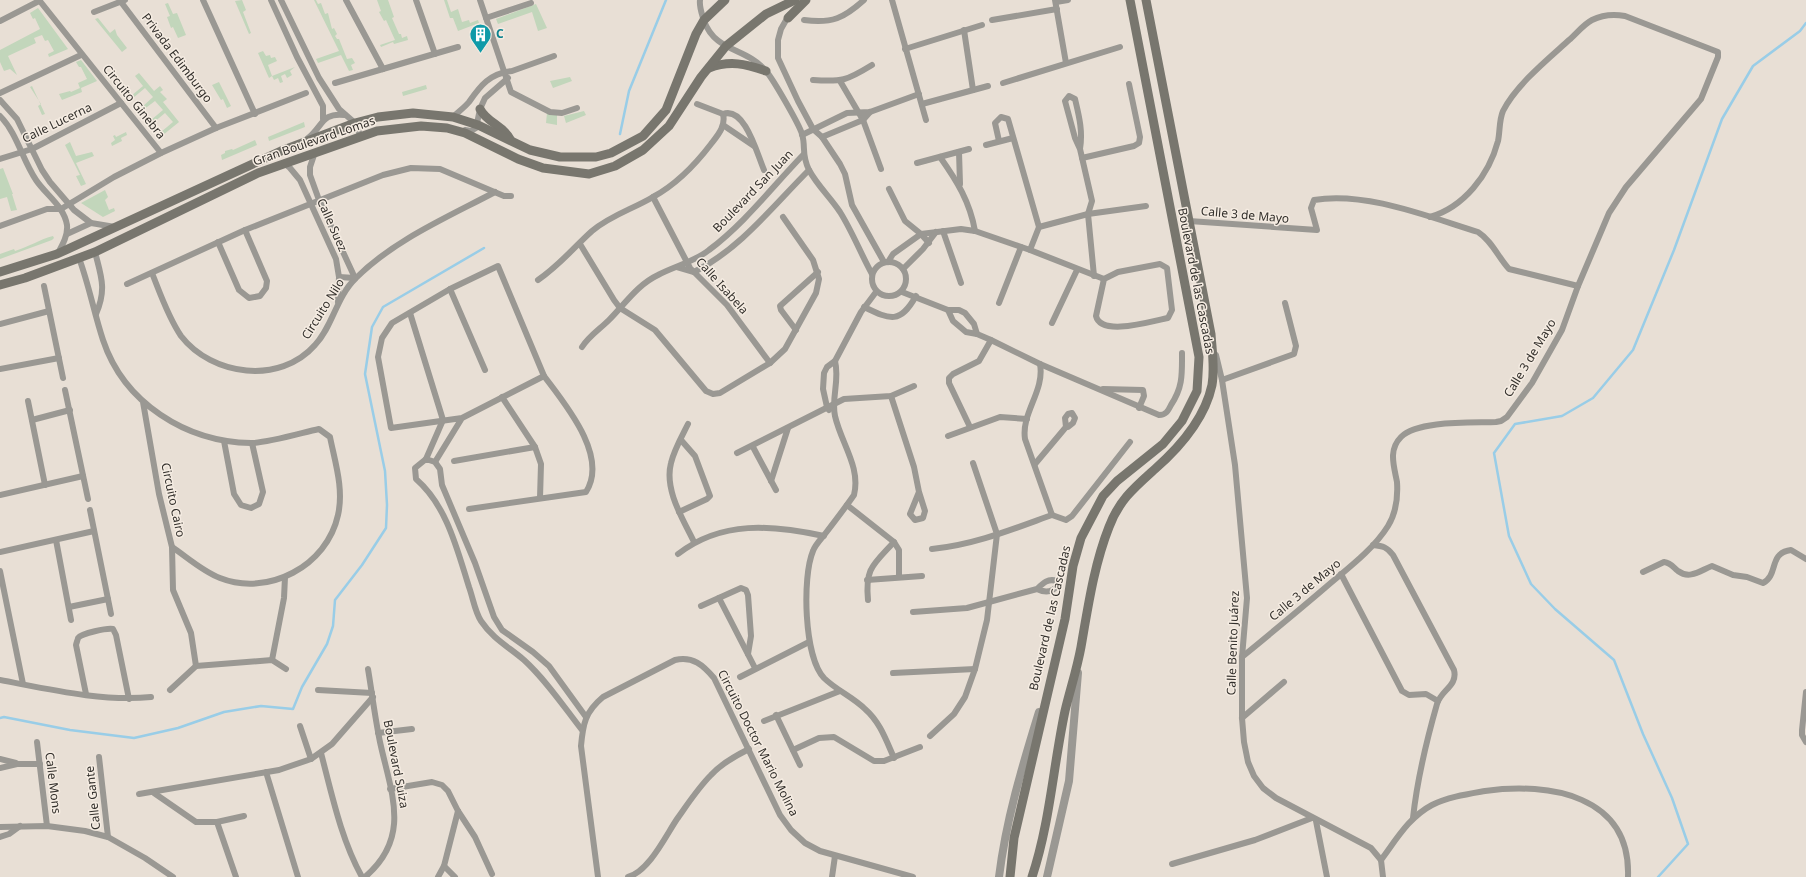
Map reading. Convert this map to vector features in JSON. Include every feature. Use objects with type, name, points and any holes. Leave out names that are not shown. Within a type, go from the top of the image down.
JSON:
[{"type":"main road","name":"Gran Boulevard Lomas","points":[[0,272],[57,254],[302,142],[355,123],[378,117],[413,113],[453,118],[478,125],[548,156],[571,158],[596,157],[611,153],[643,136],[666,110],[694,39],[704,20],[725,0]]},
{"type":"main road","name":"Gran Boulevard Lomas","points":[[0,285],[25,278],[95,252],[258,173],[360,135],[405,126],[451,129],[543,168],[588,174],[615,166],[630,159],[653,142],[669,126],[707,68],[726,46],[766,14],[796,0]]},
{"type":"main road","points":[[788,18],[806,0]]},
{"type":"main road","name":"Boulevard de las Cascadas","points":[[1049,683],[1065,619],[1073,566],[1081,538],[1104,496],[1117,481],[1173,434],[1191,406],[1197,391],[1199,376],[1199,357],[1130,0]]},
{"type":"main road","name":"Boulevard de las Cascadas","points":[[1079,657],[1093,579],[1109,526],[1126,496],[1179,447],[1202,409],[1212,385],[1213,365],[1211,334],[1146,0]]},
{"type":"main road","points":[[707,68],[720,64],[737,63],[766,71]]},
{"type":"main road","points":[[480,109],[488,120],[507,132],[510,139]]},
{"type":"main road","points":[[133,218],[138,231]]},
{"type":"main road","points":[[1032,877],[1044,838],[1048,804],[1065,711],[1079,657]]},
{"type":"main road","points":[[1010,877],[1014,838],[1036,748],[1049,683]]},
{"type":"street","points":[[0,22],[39,0]]},
{"type":"street","name":"Circuito Ginebra","points":[[0,226],[46,209],[61,208],[161,153],[122,103],[81,55],[39,0]]},
{"type":"street","points":[[203,0],[255,114]]},
{"type":"street","points":[[271,0],[280,22],[323,106],[323,119],[315,133],[302,142]]},
{"type":"street","points":[[281,0],[326,91],[345,115],[355,123],[360,135]]},
{"type":"street","points":[[346,0],[383,69]]},
{"type":"street","points":[[416,0],[435,54]]},
{"type":"street","points":[[480,0],[511,92],[545,110],[562,113],[577,108]]},
{"type":"street","points":[[700,0],[704,20],[712,36],[726,46],[747,55],[766,71],[802,135],[803,155],[809,170],[840,212],[872,274]]},
{"type":"street","points":[[796,0],[781,29],[778,40],[778,58],[813,129],[822,137],[845,174],[852,205],[886,262]]},
{"type":"street","points":[[804,20],[827,22],[840,18],[851,12],[864,0]]},
{"type":"street","points":[[892,0],[926,120]]},
{"type":"street","points":[[1066,63],[1056,1],[1068,0]]},
{"type":"street","name":"Privada Edimburgo","points":[[94,12],[123,1],[216,128]]},
{"type":"street","points":[[486,18],[531,2]]},
{"type":"street","points":[[992,20],[1057,9]]},
{"type":"street","points":[[1430,217],[1450,210],[1461,202],[1485,173],[1493,158],[1498,141],[1502,113],[1509,101],[1549,58],[1592,20],[1614,14],[1625,16],[1711,48],[1718,52],[1718,57],[1701,99],[1626,187],[1609,213],[1578,286]]},
{"type":"street","points":[[280,22],[289,18]]},
{"type":"street","points":[[905,49],[982,24]]},
{"type":"street","points":[[964,30],[973,90]]},
{"type":"street","points":[[335,83],[458,47]]},
{"type":"street","points":[[1003,83],[1120,47]]},
{"type":"street","points":[[0,93],[81,55]]},
{"type":"street","points":[[453,118],[469,102],[478,88],[488,80],[505,72],[512,71],[554,56]]},
{"type":"street","points":[[813,80],[840,81],[856,75],[872,65]]},
{"type":"street","points":[[451,129],[471,131],[478,125],[480,109],[485,98],[506,80],[512,71]]},
{"type":"street","points":[[840,81],[863,120],[881,169]]},
{"type":"street","points":[[1082,158],[1134,146],[1139,143],[1140,137],[1129,84]]},
{"type":"street","points":[[922,104],[988,86]]},
{"type":"street","points":[[318,96],[326,91]]},
{"type":"street","points":[[161,153],[216,128],[306,93]]},
{"type":"street","points":[[802,135],[847,113],[858,111],[870,112],[919,94]]},
{"type":"street","points":[[1080,149],[1082,137],[1081,125],[1075,99],[1069,96],[1065,101],[1075,138],[1080,149],[1092,201],[1088,214],[1094,276]]},
{"type":"street","points":[[0,100],[17,118],[50,182],[68,203],[78,214],[91,223],[115,227]]},
{"type":"street","points":[[469,102],[480,109]]},
{"type":"street","name":"Calle Lucerna","points":[[0,159],[32,149],[122,103]]},
{"type":"street","points":[[697,104],[723,114],[728,112],[736,114],[747,129],[764,170]]},
{"type":"street","points":[[822,137],[863,120],[870,112]]},
{"type":"street","points":[[538,280],[556,267],[592,231],[613,215],[653,197],[671,186],[697,162],[716,136],[723,125],[723,114]]},
{"type":"street","points":[[323,119],[336,115],[345,115]]},
{"type":"street","points":[[0,116],[8,126],[35,180],[46,194],[61,208],[67,226],[67,234],[57,254]]},
{"type":"street","points":[[999,142],[995,123],[1001,117],[1008,119],[1039,227],[1030,250]]},
{"type":"street","points":[[723,125],[754,146]]},
{"type":"street","points":[[986,145],[1013,138]]},
{"type":"street","points":[[917,163],[969,149]]},
{"type":"street","name":"Calle Suez","points":[[314,152],[310,167],[310,175],[319,200],[355,278]]},
{"type":"street","points":[[959,152],[960,184]]},
{"type":"street","name":"Boulevard San Juan","points":[[582,347],[588,338],[643,284],[658,275],[687,263],[708,251],[735,229],[803,155]]},
{"type":"street","points":[[940,157],[960,184],[972,211],[975,231]]},
{"type":"street","name":"Calle Suez","points":[[284,163],[300,180],[336,259],[339,277],[338,304]]},
{"type":"street","points":[[127,284],[245,230],[383,175],[411,168],[440,169],[504,196],[511,196]]},
{"type":"street","name":"Boulevard San Juan","points":[[694,272],[706,266],[752,229],[778,200],[809,170]]},
{"type":"street","points":[[889,189],[905,221],[921,234],[929,243]]},
{"type":"street","points":[[770,190],[778,200]]},
{"type":"street","name":"Circuito Nilo","points":[[152,272],[172,322],[192,347],[205,357],[233,369],[264,371],[280,367],[306,354],[319,340],[338,304],[355,278],[397,246],[495,192]]},
{"type":"street","name":"Calle Isabela","points":[[653,197],[687,263],[694,272],[715,290],[770,363]]},
{"type":"street","name":"Calle 3 de Mayo","points":[[1189,221],[1316,230],[1311,204],[1314,200],[1323,199],[1379,202],[1478,232],[1484,236],[1509,269],[1578,286],[1562,330],[1532,383],[1507,418],[1501,421],[1442,424],[1416,429],[1403,435],[1396,443],[1393,462],[1397,483],[1394,512],[1388,526],[1373,545],[1341,574],[1242,657]]},
{"type":"street","points":[[840,212],[852,205]]},
{"type":"street","points":[[1039,227],[1088,214],[1146,206]]},
{"type":"street","points":[[580,244],[620,308],[655,330],[706,391],[713,394],[720,393],[770,363],[785,350],[816,293],[818,285],[818,272],[813,260],[783,216]]},
{"type":"street","points":[[67,234],[91,223]]},
{"type":"street","points":[[886,262],[894,263],[903,269],[906,277],[906,285],[902,292],[894,297],[884,297],[876,292],[872,284],[872,274],[874,269],[886,262],[893,254],[921,234],[961,229],[975,231],[1030,250],[1104,280]]},
{"type":"street","points":[[218,242],[240,290],[250,298],[260,296],[266,288],[267,281],[245,230]]},
{"type":"street","points":[[903,269],[939,232]]},
{"type":"street","points":[[939,232],[961,283]]},
{"type":"street","points":[[999,303],[1021,247]]},
{"type":"street","points":[[95,252],[104,294],[96,314]]},
{"type":"street","name":"Circuito Cairo","points":[[79,258],[103,340],[111,359],[122,376],[143,402],[182,428],[195,434],[224,441],[252,443],[319,429],[330,437],[340,497],[338,515],[333,531],[326,544],[316,556],[300,569],[285,577],[266,583],[233,582],[219,578],[172,547],[159,494],[143,402]]},
{"type":"street","points":[[1160,264],[1164,265],[1167,268],[1172,310],[1171,314],[1168,318],[1121,327],[1100,324],[1096,316],[1104,280],[1109,275],[1118,272],[1160,264]]},
{"type":"street","points":[[470,509],[586,492],[590,484],[591,464],[586,440],[575,418],[544,376],[498,266],[450,289],[392,323],[382,338],[378,357],[391,428],[462,418],[544,376]]},
{"type":"street","points":[[678,267],[694,272]]},
{"type":"street","points":[[1052,323],[1077,270]]},
{"type":"street","points":[[796,330],[781,310],[780,306],[818,272]]},
{"type":"street","points":[[339,277],[355,278]]},
{"type":"street","points":[[44,286],[63,378]]},
{"type":"street","points":[[450,289],[485,370]]},
{"type":"street","points":[[835,415],[827,407],[822,380],[827,367],[835,361],[864,307],[876,292]]},
{"type":"street","points":[[902,292],[916,296],[948,310],[954,309],[965,313],[974,324],[977,334]]},
{"type":"street","points":[[864,307],[879,314],[892,317],[902,316],[908,310],[916,296]]},
{"type":"street","points":[[1222,380],[1294,354],[1296,346],[1285,303]]},
{"type":"street","points":[[948,310],[953,321],[959,328],[966,332],[977,334],[991,340],[1040,364],[1139,408],[1159,415],[1167,412],[1181,386],[1182,353]]},
{"type":"street","points":[[0,324],[49,311]]},
{"type":"street","points":[[410,313],[443,420],[426,459],[415,468],[416,479],[425,487],[440,507],[463,567],[480,619],[488,632],[524,660],[582,730]]},
{"type":"street","name":"Calle Benito Juárez","points":[[1211,334],[1222,380],[1235,465],[1247,598],[1242,657],[1242,718],[1248,762],[1254,776],[1264,788],[1276,798],[1314,820],[1371,848],[1381,860]]},
{"type":"street","points":[[970,427],[949,384],[949,378],[952,374],[979,361],[991,340]]},
{"type":"street","points":[[0,369],[59,358]]},
{"type":"street","points":[[835,361],[837,369],[835,415],[856,472],[856,485],[854,495],[813,550],[808,568],[807,589],[809,642],[816,668],[840,691],[864,708],[878,723],[894,758]]},
{"type":"street","points":[[1040,364],[1040,385],[1027,418],[1024,434],[1052,515]]},
{"type":"street","points":[[737,454],[835,403],[844,400],[891,396],[914,386]]},
{"type":"street","points":[[1099,389],[1140,389],[1144,393],[1139,408]]},
{"type":"street","points":[[65,390],[88,499]]},
{"type":"street","points":[[891,396],[914,467],[919,492]]},
{"type":"street","points":[[502,397],[535,447],[541,464],[540,498]]},
{"type":"street","points":[[28,401],[45,485]]},
{"type":"street","points":[[32,420],[70,410]]},
{"type":"street","points":[[948,436],[970,427],[1006,416],[1027,418]]},
{"type":"street","points":[[435,462],[462,418]]},
{"type":"street","points":[[688,424],[671,463],[669,476],[672,493],[679,512],[694,542]]},
{"type":"street","points":[[1035,464],[1066,427]]},
{"type":"street","points":[[772,481],[788,428]]},
{"type":"street","points":[[679,512],[707,499],[710,496],[695,456],[681,440]]},
{"type":"street","points":[[224,441],[234,494],[241,505],[251,508],[259,504],[263,492],[252,443]]},
{"type":"street","points":[[932,549],[954,547],[1052,515],[1066,520],[1072,516],[1130,442]]},
{"type":"street","points":[[454,461],[535,447]]},
{"type":"street","points":[[753,447],[776,490]]},
{"type":"street","points":[[426,459],[435,462],[440,469],[442,485],[475,563],[494,617],[502,630],[533,652],[549,666],[586,717]]},
{"type":"street","points":[[930,736],[954,714],[965,697],[975,669],[987,620],[997,534],[973,463]]},
{"type":"street","points":[[0,495],[83,476]]},
{"type":"street","points":[[847,505],[894,542],[899,550],[899,577]]},
{"type":"street","points":[[90,510],[111,614]]},
{"type":"street","points":[[678,554],[694,542],[737,528],[757,526],[778,527],[824,536]]},
{"type":"street","points":[[0,552],[94,531]]},
{"type":"street","points":[[56,540],[72,620]]},
{"type":"street","points":[[868,600],[867,580],[873,565],[894,542]]},
{"type":"street","points":[[1373,545],[1382,546],[1388,549],[1393,555],[1454,670],[1455,676],[1454,682],[1438,702],[1415,799],[1413,818]]},
{"type":"street","points":[[172,547],[173,590],[191,633],[196,666]]},
{"type":"street","points":[[1643,572],[1664,562],[1670,564],[1684,574],[1695,574],[1712,566],[1759,583],[1766,581],[1780,554],[1791,550],[1806,559]]},
{"type":"street","points":[[463,567],[475,563]]},
{"type":"street","points":[[0,571],[23,684]]},
{"type":"street","points":[[1341,574],[1402,691],[1409,696],[1426,694],[1438,702]]},
{"type":"street","points":[[867,580],[922,576]]},
{"type":"street","points":[[272,660],[284,598],[285,577]]},
{"type":"street","points":[[701,606],[741,588],[746,590],[748,595],[752,636],[748,654]]},
{"type":"street","points":[[913,612],[967,608],[1037,589]]},
{"type":"street","points":[[719,598],[755,668]]},
{"type":"street","points":[[69,607],[108,599]]},
{"type":"street","points":[[86,694],[76,644],[78,638],[83,635],[102,630],[113,629],[116,634],[129,699]]},
{"type":"street","points":[[740,677],[755,668],[809,642]]},
{"type":"street","name":"Boulevard de las Cascadas","points":[[1047,877],[1069,781],[1079,657]]},
{"type":"street","name":"Circuito Doctor Mario Molina","points":[[598,877],[581,746],[582,730],[586,717],[593,705],[611,692],[675,660],[684,658],[693,660],[700,664],[714,678],[780,815],[791,830],[812,848],[835,856],[913,877]]},
{"type":"street","points":[[170,690],[196,666],[272,660],[286,669]]},
{"type":"street","name":"Boulevard Suiza","points":[[363,877],[375,868],[384,857],[393,836],[395,806],[378,733],[368,669]]},
{"type":"street","points":[[893,673],[975,669]]},
{"type":"street","points":[[0,680],[58,691],[129,699],[151,697]]},
{"type":"street","points":[[1242,718],[1284,682]]},
{"type":"street","name":"Boulevard de las Cascadas","points":[[999,877],[1002,850],[1017,783],[1049,683]]},
{"type":"street","points":[[318,690],[372,695]]},
{"type":"street","points":[[764,720],[840,691]]},
{"type":"street","points":[[1806,692],[1802,735],[1806,742]]},
{"type":"street","points":[[139,794],[154,793],[279,770],[311,759],[321,753],[340,736],[372,695]]},
{"type":"street","points":[[561,703],[571,696]]},
{"type":"street","points":[[776,716],[800,765]]},
{"type":"street","points":[[300,726],[311,759]]},
{"type":"street","points":[[378,733],[412,729]]},
{"type":"street","points":[[793,750],[819,738],[834,738],[874,761],[884,761],[920,747]]},
{"type":"street","name":"Calle Mons","points":[[37,742],[47,826]]},
{"type":"street","points":[[628,877],[638,873],[646,865],[678,818],[710,776],[719,767],[748,749]]},
{"type":"street","points":[[321,753],[345,839],[354,862],[363,877]]},
{"type":"street","name":"Calle Gante","points":[[99,757],[108,837]]},
{"type":"street","points":[[0,759],[17,764]]},
{"type":"street","points":[[0,768],[17,764],[40,764]]},
{"type":"street","points":[[266,772],[298,877]]},
{"type":"street","points":[[390,789],[432,782],[448,792],[458,811],[475,837],[492,874]]},
{"type":"street","points":[[1383,877],[1381,860],[1413,818],[1432,805],[1472,793],[1502,789],[1551,790],[1573,796],[1594,806],[1609,818],[1620,834],[1627,855],[1628,877]]},
{"type":"street","points":[[154,793],[196,822],[217,822],[244,816]]},
{"type":"street","points":[[438,877],[444,866],[458,811]]},
{"type":"street","points":[[1172,864],[1255,840],[1314,820],[1327,877]]},
{"type":"street","points":[[217,822],[236,877]]},
{"type":"street","points":[[0,837],[9,834],[20,826]]},
{"type":"street","points":[[0,827],[47,826],[85,831],[108,837],[145,858],[173,877]]},
{"type":"street","points":[[832,877],[835,856]]},
{"type":"street","points":[[444,866],[454,877]]},
{"type":"green space","points":[[242,0],[246,10],[243,12],[251,33],[249,34],[235,1]]},
{"type":"green space","points":[[314,0],[316,0],[318,4],[321,3],[325,14],[328,13],[332,29],[334,28],[337,34],[335,36],[339,39],[347,59],[352,58],[355,63],[351,65],[353,70],[349,71],[341,55],[318,63],[316,59],[339,51]]},
{"type":"green space","points":[[377,0],[388,0],[394,17],[392,18],[399,34],[401,34],[402,38],[407,36],[408,40],[394,44],[393,42],[381,47],[380,45],[395,40],[386,20],[384,21],[379,12],[381,11]]},
{"type":"green space","points":[[444,0],[447,0],[451,12],[458,9],[462,22],[469,20],[470,23],[478,20],[479,23],[458,31],[453,18],[450,18]]},
{"type":"green space","points":[[168,3],[173,14],[177,13],[186,35],[178,38],[173,27],[171,28],[167,17],[170,16],[165,4]]},
{"type":"green space","points":[[536,4],[547,28],[538,31],[532,12],[498,24],[496,19]]},
{"type":"green space","points":[[38,8],[68,49],[49,57],[48,54],[54,51],[48,40],[45,41],[42,35],[34,38],[36,43],[8,56],[17,75],[10,69],[4,71],[0,62],[0,50],[40,29],[35,18],[33,19],[30,13]]},
{"type":"green space","points":[[98,18],[110,33],[115,29],[117,35],[127,48],[122,52],[95,19]]},
{"type":"green space","points":[[263,51],[266,56],[270,55],[271,58],[275,57],[277,61],[268,65],[272,76],[269,78],[258,53]]},
{"type":"green space","points":[[81,60],[97,81],[81,88],[82,92],[62,100],[59,94],[71,92],[80,88],[78,83],[87,79],[81,67],[79,67],[76,62]]},
{"type":"green space","points":[[295,67],[290,71],[292,75],[287,78],[285,74],[281,76],[283,82],[280,83],[278,78],[274,80],[272,76]]},
{"type":"green space","points":[[139,73],[154,91],[160,86],[163,90],[160,92],[167,99],[163,102],[179,122],[163,135],[161,132],[173,122],[165,113],[153,123],[151,120],[163,110],[155,101],[143,110],[141,108],[153,97],[145,88],[133,98],[131,96],[143,86],[135,76]]},
{"type":"green space","points":[[570,77],[572,81],[553,88],[550,81]]},
{"type":"green space","points":[[219,82],[231,106],[227,108],[223,99],[221,100],[212,85]]},
{"type":"green space","points":[[426,85],[427,89],[403,96],[402,92]]},
{"type":"green space","points":[[32,86],[39,100],[30,87]]},
{"type":"green space","points":[[41,104],[45,114],[42,115],[38,106]]},
{"type":"green space","points":[[584,111],[586,115],[566,123],[564,116]]},
{"type":"green space","points":[[547,113],[557,115],[557,125],[546,123]]},
{"type":"green space","points":[[304,122],[305,127],[269,141],[268,137]]},
{"type":"green space","points":[[126,132],[127,135],[121,138],[122,141],[112,146],[111,143],[115,140],[113,136],[115,135],[116,137]]},
{"type":"green space","points":[[255,140],[257,145],[222,160],[221,155],[225,153],[225,151],[233,150]]},
{"type":"green space","points":[[70,142],[76,156],[92,152],[94,156],[76,163],[86,184],[81,186],[76,176],[80,175],[65,145]]},
{"type":"green space","points":[[3,168],[13,194],[17,210],[11,211],[7,197],[0,199],[0,169]]},
{"type":"green space","points":[[105,190],[108,197],[105,200],[109,210],[114,208],[115,211],[103,217],[81,203]]},
{"type":"green space","points":[[53,236],[54,238],[52,240],[0,259],[0,254],[14,249],[15,251]]},
{"type":"waterway","points":[[620,134],[629,91],[666,0]]},
{"type":"waterway","points":[[1658,877],[1688,844],[1672,798],[1643,734],[1614,660],[1555,609],[1531,584],[1509,536],[1494,453],[1515,424],[1562,416],[1593,398],[1633,350],[1674,250],[1722,119],[1753,66],[1800,31],[1806,23]]},
{"type":"waterway","points":[[0,718],[4,717],[70,730],[134,738],[178,728],[224,712],[261,706],[293,709],[302,687],[327,644],[333,626],[335,600],[362,565],[386,528],[387,505],[385,471],[365,374],[372,327],[383,307],[484,248]]},
{"type":"place","name":"C","points":[[481,54]]}]
